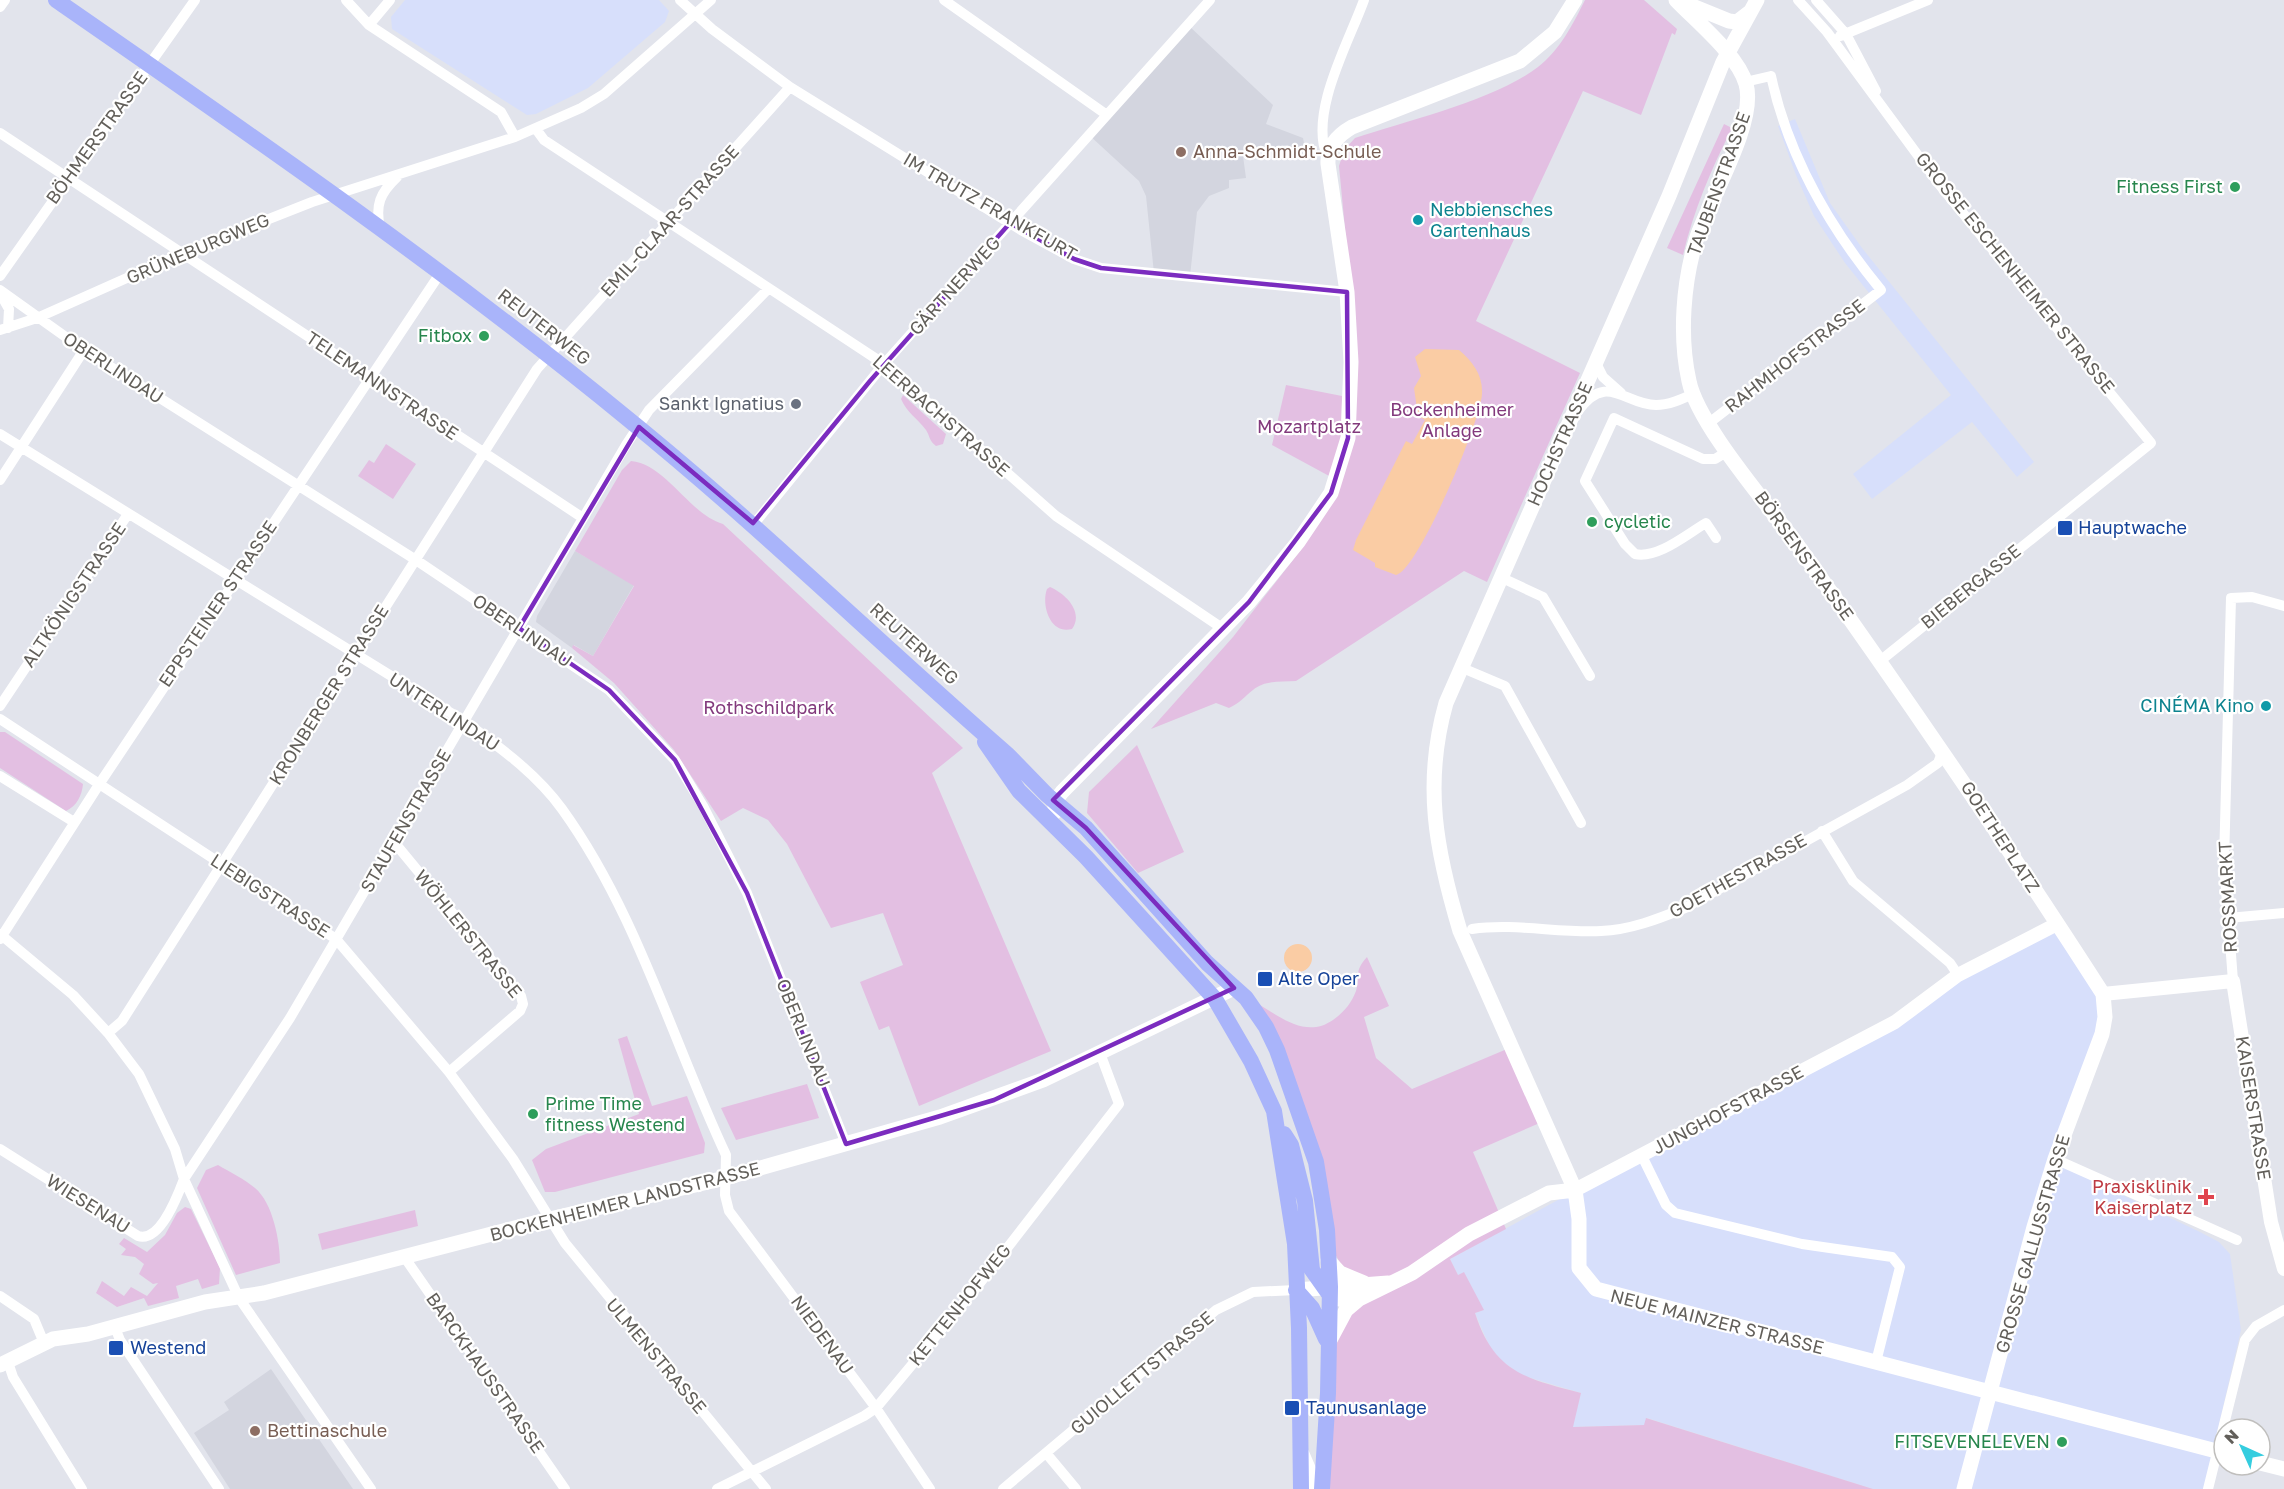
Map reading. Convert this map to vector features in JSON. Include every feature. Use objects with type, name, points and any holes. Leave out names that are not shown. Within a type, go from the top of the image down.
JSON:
[{"type":"main road","name":"REUTERWEG","points":[[56,0],[441,272],[639,427],[754,524],[1054,801]]},
{"type":"main road","points":[[1359,1299],[1339,1299],[1327,1290],[1312,1270],[1305,1200],[1291,1145],[1277,1123],[1251,1062],[1215,999],[1055,824],[1054,801],[1249,602],[1317,516],[1334,484],[1348,438],[1351,362],[1347,292],[1328,156],[1334,142],[1352,127],[1521,61],[1555,32],[1575,0]]},
{"type":"main road","points":[[1677,0],[1729,21],[1737,22],[1755,3]]},
{"type":"main road","name":"TAUBENSTRASSE","points":[[1677,0],[1739,67],[1745,82],[1747,110],[1742,130],[1702,223],[1690,267],[1686,298],[1685,346],[1693,394],[1709,423]]},
{"type":"main road","name":"HOCHSTRASSE","points":[[1447,890],[1433,814],[1433,766],[1441,719],[1460,667],[1670,196],[1727,54],[1755,3]]},
{"type":"main road","name":"BÖRSENSTRASSE","points":[[1709,423],[1943,750]]},
{"type":"main road","name":"REUTERWEG","points":[[975,726],[1019,791],[1055,824]]},
{"type":"main road","name":"GOETHEPLATZ","points":[[1943,750],[2057,924]]},
{"type":"main road","points":[[1054,801],[1086,828],[1213,969],[1255,1008],[1266,1027],[1295,1096],[1316,1162],[1328,1260],[1328,1346],[1322,1489]]},
{"type":"main road","name":"NEUE MAINZER STRASSE","points":[[1447,890],[1460,931],[1575,1190],[1579,1219],[1579,1268],[1588,1283],[1600,1292],[2212,1451]]},
{"type":"main road","points":[[2057,924],[2103,994]]},
{"type":"main road","name":"BOCKENHEIMER LANDSTRASSE","points":[[4,1364],[44,1342],[216,1299],[239,1298],[405,1258],[550,1219],[725,1178],[994,1100],[1100,1053],[1234,988]]},
{"type":"main road","name":"GROSSE GALLUSSTRASSE","points":[[1964,1489],[2055,1159],[2102,1034],[2105,1017],[2103,994]]},
{"type":"main road","points":[[1277,1123],[1293,1226],[1301,1302],[1302,1489]]},
{"type":"main road","name":"JUNGHOFSTRASSE","points":[[1359,1299],[1394,1282],[1469,1234],[1539,1198],[1549,1193],[1575,1190]]},
{"type":"main road","points":[[1328,1260],[1340,1273],[1364,1283]]},
{"type":"main road","points":[[1301,1302],[1327,1290],[1364,1283],[1394,1282]]},
{"type":"main road","points":[[1328,1346],[1346,1310],[1359,1299]]},
{"type":"main road","points":[[1301,1302],[1328,1346]]},
{"type":"main road","points":[[1302,1454],[1317,1489]]},
{"type":"street","points":[[0,7],[5,0]]},
{"type":"street","name":"BÖHMERSTRASSE","points":[[0,276],[195,0]]},
{"type":"street","points":[[346,0],[369,25],[501,112],[515,137]]},
{"type":"street","points":[[369,25],[390,0]]},
{"type":"street","name":"IM TRUTZ FRANKFURT","points":[[680,0],[790,87],[1010,223],[1074,259],[1101,268],[1347,292]]},
{"type":"street","name":"GRÜNEBURGWEG","points":[[4,329],[37,318],[183,253],[334,195],[536,129],[581,108],[604,94],[711,0]]},
{"type":"street","points":[[944,0],[1107,115]]},
{"type":"street","name":"GÄRTNERWEG","points":[[754,524],[884,364],[1210,0]]},
{"type":"street","points":[[1328,156],[1324,148],[1327,101],[1364,0]]},
{"type":"street","name":"GROSSE ESCHENHEIMER STRASSE","points":[[1798,0],[1827,32],[1939,184],[2151,443]]},
{"type":"street","name":"GROSSE ESCHENHEIMER STRASSE","points":[[1816,0],[1846,34],[1870,78],[1880,103]]},
{"type":"street","points":[[1827,32],[1839,37],[1928,0]]},
{"type":"street","name":"RAHMHOFSTRASSE","points":[[1709,423],[1881,290],[1826,211],[1804,173],[1784,122],[1771,76],[1745,82]]},
{"type":"street","name":"EMIL-CLAAR-STRASSE","points":[[548,355],[790,87]]},
{"type":"street","name":"LEERBACHSTRASSE","points":[[536,129],[544,140],[668,224],[884,364],[1056,516],[1222,628]]},
{"type":"street","name":"TELEMANNSTRASSE","points":[[0,133],[583,518]]},
{"type":"street","points":[[380,228],[376,211],[380,196],[399,174]]},
{"type":"street","name":"EPPSTEINER STRASSE","points":[[1,936],[74,822],[441,272]]},
{"type":"street","name":"STAUFENSTRASSE","points":[[184,1179],[290,1018],[583,518],[649,410],[768,289]]},
{"type":"street","name":"OBERLINDAU","points":[[0,292],[84,350],[416,560],[609,690],[675,760],[703,806],[747,893],[846,1144]]},
{"type":"street","name":"OBERLINDAU","points":[[0,292],[9,309],[4,329]]},
{"type":"street","points":[[0,480],[84,350]]},
{"type":"street","name":"KRONBERGER STRASSE","points":[[108,1033],[122,1021],[548,355]]},
{"type":"street","points":[[1596,363],[1603,377],[1621,393]]},
{"type":"street","points":[[1571,421],[1581,407],[1593,397],[1605,392],[1621,393],[1655,405],[1693,394]]},
{"type":"street","points":[[1716,538],[1706,523],[1658,550],[1648,554],[1635,554],[1625,544],[1585,481],[1614,418],[1703,459],[1715,459],[1728,452]]},
{"type":"street","name":"UNTERLINDAU","points":[[0,434],[464,721],[533,776],[562,808],[600,870],[631,930],[726,1155],[725,1178]]},
{"type":"street","name":"BIEBERGASSE","points":[[1880,661],[2151,443]]},
{"type":"street","name":"ALTKÖNIGSTRASSE","points":[[0,706],[128,514]]},
{"type":"street","points":[[1500,577],[1543,597],[1590,676]]},
{"type":"street","name":"ROSSMARKT","points":[[2233,981],[2224,863],[2231,598],[2252,597],[2284,606]]},
{"type":"street","points":[[1460,667],[1504,686],[1581,823]]},
{"type":"street","name":"LIEBIGSTRASSE","points":[[0,719],[336,939],[449,1072],[513,1159],[550,1219]]},
{"type":"street","name":"GOETHESTRASSE","points":[[1472,929],[1498,925],[1600,931],[1647,922],[1685,908],[1907,785],[1938,763],[1943,750]]},
{"type":"street","points":[[0,776],[74,822]]},
{"type":"street","points":[[1822,831],[1853,881],[1950,963],[1958,975]]},
{"type":"street","name":"WÖHLERSTRASSE","points":[[394,842],[521,996],[523,1004],[520,1011],[449,1072]]},
{"type":"street","points":[[2228,918],[2284,913]]},
{"type":"street","name":"JUNGHOFSTRASSE","points":[[1575,1190],[1895,1022],[1942,990],[1958,975],[2057,924]]},
{"type":"street","points":[[1,936],[73,994],[108,1033],[139,1074],[176,1149],[184,1179],[239,1298],[371,1489]]},
{"type":"street","points":[[2103,994],[2233,981]]},
{"type":"street","name":"KAISERSTRASSE","points":[[2233,981],[2284,1269]]},
{"type":"street","name":"KETTENHOFWEG","points":[[717,1489],[876,1408],[980,1282],[1119,1104],[1100,1053]]},
{"type":"street","name":"WIESENAU","points":[[0,1149],[144,1238],[158,1228],[172,1208],[184,1179]]},
{"type":"street","points":[[1642,1156],[1671,1211],[1774,1238],[1892,1257],[1898,1261],[1900,1267],[1876,1362]]},
{"type":"street","points":[[2055,1159],[2237,1240]]},
{"type":"street","name":"NIEDENAU","points":[[725,1178],[725,1195],[729,1211],[876,1408],[930,1489]]},
{"type":"street","name":"ULMENSTRASSE","points":[[550,1219],[585,1270],[766,1489]]},
{"type":"street","name":"BARCKHAUSSTRASSE","points":[[405,1258],[565,1489]]},
{"type":"street","name":"GUIOLLETTSTRASSE","points":[[1003,1489],[1216,1310],[1253,1292],[1301,1302]]},
{"type":"street","points":[[0,1296],[34,1319],[44,1342]]},
{"type":"street","points":[[2229,1417],[2245,1341],[2256,1326],[2284,1310]]},
{"type":"street","points":[[114,1325],[120,1340],[219,1489]]},
{"type":"street","points":[[4,1364],[82,1489]]},
{"type":"street","points":[[1046,1453],[1076,1489]]},
{"type":"highlighted area","points":[[1010,223],[1074,259],[1101,268],[1347,292],[1348,438],[1331,493],[1249,602],[1053,800],[1086,828],[1234,988],[994,1100],[846,1144],[747,893],[675,760],[609,690],[519,628],[639,427],[753,523],[870,381]]},
{"type":"shaded area","points":[[405,0],[659,0],[669,11],[665,22],[588,88],[536,114],[527,115],[392,29],[391,17]]},
{"type":"shaded area","name":"Anna-Schmidt-Schule","points":[[1188,25],[1273,105],[1266,124],[1303,138],[1305,148],[1291,149],[1287,145],[1256,150],[1256,154],[1243,156],[1246,178],[1229,180],[1229,188],[1209,196],[1197,212],[1190,276],[1154,273],[1146,196],[1139,181],[1089,135]]},
{"type":"shaded area","points":[[1795,119],[1830,203],[1862,248],[2034,462],[2017,477],[1972,422],[1872,499],[1853,474],[1951,395],[1845,263],[1814,216],[1778,126]]},
{"type":"shaded area","points":[[1425,349],[1459,350],[1476,369],[1481,381],[1482,394],[1460,462],[1433,523],[1419,549],[1406,567],[1396,575],[1375,567],[1375,563],[1353,550],[1406,441],[1412,444],[1425,420],[1418,416],[1414,388],[1421,376],[1415,357]]},
{"type":"shaded area","points":[[575,551],[634,585],[593,656],[574,645],[572,648],[536,622],[537,616]]},
{"type":"shaded area","points":[[2056,928],[2098,994],[2100,1030],[2051,1161],[2219,1242],[2230,1254],[2241,1330],[2221,1417],[2212,1417],[2212,1455],[2204,1489],[1873,1489],[1647,1418],[1645,1425],[1572,1427],[1581,1393],[1521,1375],[1499,1359],[1491,1350],[1475,1313],[1483,1310],[1464,1273],[1458,1275],[1450,1259]]},
{"type":"shaded area","points":[[1298,944],[1308,948],[1312,958],[1308,968],[1298,972],[1288,968],[1284,958],[1288,948]]},
{"type":"shaded area","name":"Bettinaschule","points":[[271,1369],[353,1489],[230,1489],[194,1433],[229,1410],[224,1402]]},
{"type":"green space","name":"Bockenheimer Anlage","points":[[1585,0],[1644,0],[1677,29],[1675,35],[1672,33],[1641,115],[1583,91],[1476,321],[1580,373],[1487,582],[1464,571],[1296,681],[1263,685],[1229,708],[1216,703],[1151,729],[1233,637],[1303,547],[1352,441],[1351,292],[1339,166],[1344,150],[1355,138],[1451,108],[1520,79],[1553,53],[1571,27]]},
{"type":"green space","points":[[1724,124],[1732,128],[1704,190],[1683,255],[1667,248]]},
{"type":"green space","name":"Mozartplatz","points":[[1286,385],[1342,396],[1341,436],[1331,477],[1272,445]]},
{"type":"green space","points":[[903,395],[946,434],[943,444],[936,446],[932,442],[926,430],[903,404],[901,399]]},
{"type":"green space","points":[[386,444],[416,464],[393,499],[358,476],[369,460],[374,463]]},
{"type":"green space","name":"Rothschildpark","points":[[631,461],[644,464],[655,471],[699,510],[723,524],[963,748],[932,773],[1051,1051],[919,1106],[889,1026],[879,1030],[860,982],[903,965],[883,913],[831,928],[787,844],[768,820],[743,808],[721,821],[674,750],[614,683],[572,648],[573,645],[593,656],[634,586],[575,551],[622,470]]},
{"type":"green space","points":[[1050,587],[1072,604],[1076,616],[1072,629],[1058,628],[1049,617],[1045,596]]},
{"type":"green space","points":[[0,732],[5,732],[83,784],[76,803],[66,811],[0,768]]},
{"type":"green space","points":[[1137,745],[1184,852],[1138,873],[1087,813],[1089,792]]},
{"type":"green space","name":"Taunusanlage","points":[[1367,957],[1389,1006],[1364,1017],[1376,1058],[1412,1089],[1507,1049],[1542,1122],[1473,1152],[1506,1229],[1450,1259],[1458,1275],[1464,1272],[1484,1310],[1475,1313],[1483,1333],[1502,1361],[1528,1377],[1581,1393],[1573,1427],[1644,1425],[1646,1418],[1873,1489],[1330,1489],[1328,1346],[1355,1290],[1328,1241],[1316,1162],[1260,1005],[1295,1024],[1305,1027],[1323,1025],[1337,1017],[1349,1004],[1356,991],[1359,970]]},
{"type":"green space","points":[[627,1036],[652,1106],[687,1096],[705,1143],[704,1153],[555,1192],[545,1192],[532,1160],[546,1149],[639,1114],[618,1039]]},
{"type":"green space","points":[[807,1084],[819,1118],[736,1140],[721,1108]]},
{"type":"green space","points":[[218,1165],[255,1188],[261,1195],[274,1223],[279,1244],[280,1263],[236,1275],[197,1188],[206,1170]]},
{"type":"green space","points":[[185,1207],[191,1209],[220,1268],[219,1284],[202,1289],[198,1279],[176,1286],[179,1298],[148,1306],[144,1298],[117,1307],[96,1293],[102,1281],[124,1296],[131,1287],[147,1296],[158,1283],[153,1284],[139,1274],[144,1264],[135,1257],[121,1255],[126,1249],[119,1244],[124,1238],[147,1252],[165,1235],[177,1213]]},
{"type":"green space","points":[[415,1210],[418,1226],[322,1250],[318,1234]]},
{"type":"place","name":"Anna-Schmidt-Schule","points":[[1181,152]]},
{"type":"place","name":"Fitness First","points":[[2235,187]]},
{"type":"place","name":"Nebbiensches Gartenhaus","points":[[1418,220]]},
{"type":"place","name":"Fitbox","points":[[484,336]]},
{"type":"place","name":"Sankt Ignatius","points":[[796,404]]},
{"type":"place","name":"cycletic","points":[[1592,522]]},
{"type":"place","name":"Hauptwache","points":[[2065,528]]},
{"type":"place","name":"CINÉMA Kino","points":[[2266,706]]},
{"type":"place","name":"Alte Oper","points":[[1265,979]]},
{"type":"place","name":"Prime Time fitness Westend","points":[[533,1114]]},
{"type":"place","name":"Praxisklinik Kaiserplatz","points":[[2206,1197]]},
{"type":"place","name":"Westend","points":[[116,1348]]},
{"type":"place","name":"Taunusanlage","points":[[1292,1408]]},
{"type":"place","name":"Bettinaschule","points":[[255,1431]]},
{"type":"place","name":"FITSEVENELEVEN","points":[[2062,1442]]}]
